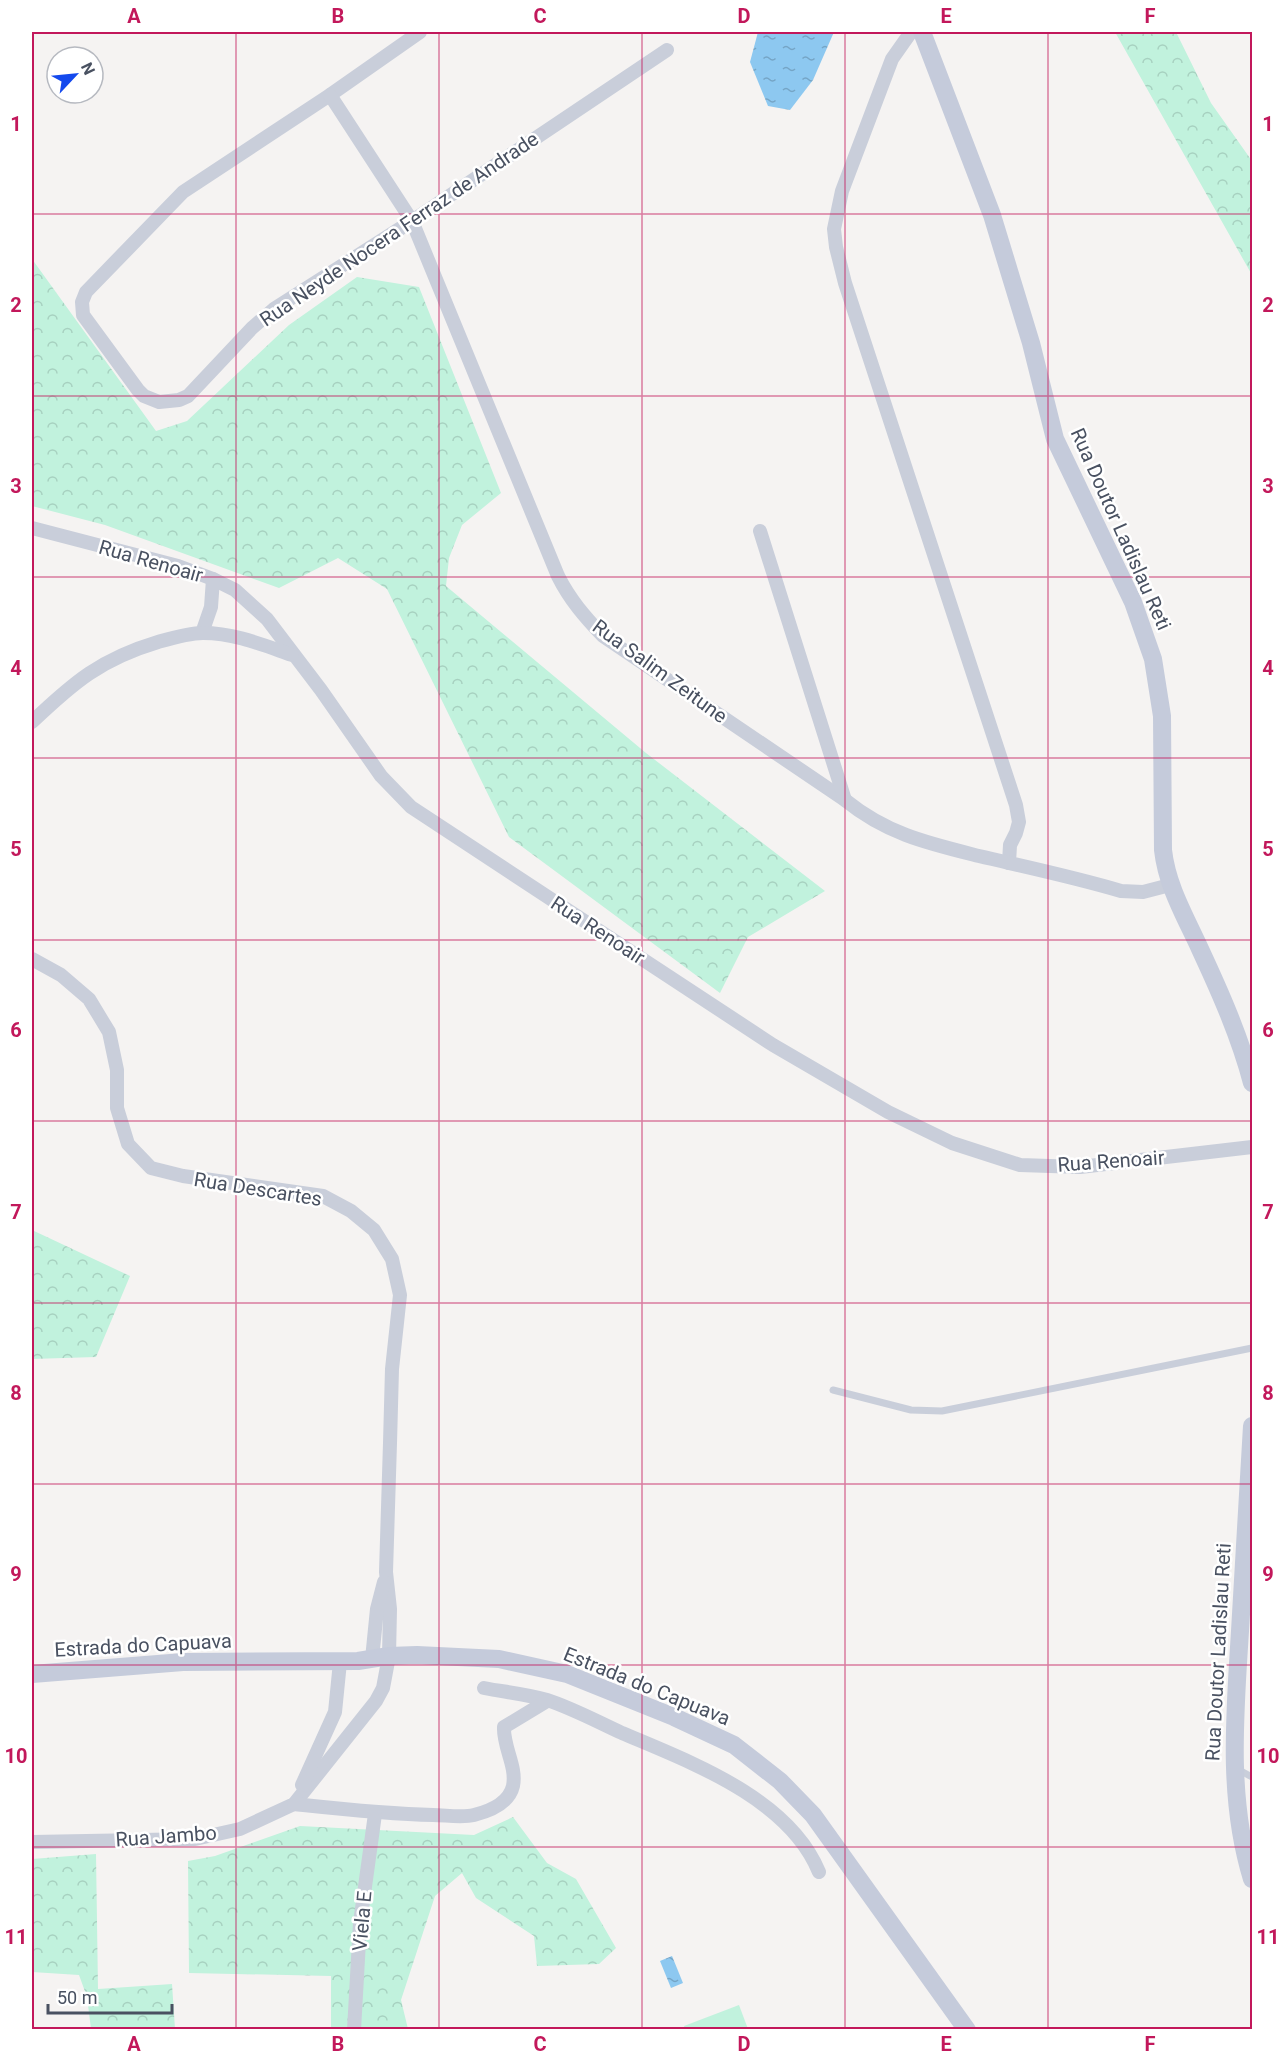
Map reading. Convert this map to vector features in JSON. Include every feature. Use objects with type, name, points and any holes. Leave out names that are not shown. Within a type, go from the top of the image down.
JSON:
[{"type":"street","points":[[330,95],[420,32]]},
{"type":"street","points":[[911,32],[892,59],[842,191],[834,229],[836,247],[849,294],[1016,805],[1019,822],[1010,845],[1009,863]]},
{"type":"street","name":"Rua Doutor Ladislau Reti","points":[[922,32],[992,214],[1031,343],[1055,439],[1132,602],[1153,659],[1162,716],[1163,850],[1170,885],[1201,951],[1252,1083]]},
{"type":"street","name":"Rua Neyde Nocera Ferraz de Andrade","points":[[330,95],[183,192],[86,292],[82,302],[83,315],[138,390],[151,399],[159,402],[179,400],[195,389],[252,328],[274,309],[412,221],[667,50]]},
{"type":"street","name":"Rua Salim Zeitune","points":[[330,95],[412,221],[558,576],[579,610],[603,636],[864,815],[901,834],[933,845],[1121,891],[1143,892],[1170,885]]},
{"type":"street","name":"Rua Renoair","points":[[32,528],[178,566],[235,590],[267,619],[321,690],[381,776],[411,807],[773,1045],[888,1112],[952,1143],[1020,1165],[1080,1167],[1252,1148]]},
{"type":"street","points":[[760,531],[845,800]]},
{"type":"street","points":[[202,633],[211,607],[213,579]]},
{"type":"street","points":[[32,722],[68,688],[101,665],[137,648],[168,639],[202,633],[245,638],[292,654]]},
{"type":"street","name":"Rua Descartes","points":[[32,959],[61,975],[89,999],[109,1032],[117,1070],[117,1108],[128,1144],[152,1168],[183,1176],[323,1196],[351,1211],[374,1230],[392,1259],[400,1295],[392,1369],[386,1572],[377,1609],[383,1688],[376,1701],[294,1804]]},
{"type":"street","name":"Rua Doutor Ladislau Reti","points":[[1252,1426],[1234,1716],[1234,1768],[1241,1832],[1252,1879]]},
{"type":"street","name":"Estrada do Capuava","points":[[32,1674],[183,1662],[340,1662],[417,1655],[499,1659],[567,1674],[674,1717],[734,1745],[780,1780],[813,1815],[967,2030]]},
{"type":"street","points":[[340,1662],[335,1712],[294,1804],[375,1814],[471,1816],[487,1811],[505,1801],[513,1786],[513,1767],[504,1738],[504,1727],[547,1701]]},
{"type":"street","points":[[484,1688],[547,1701],[699,1766],[735,1785],[793,1832],[814,1859],[819,1872]]},
{"type":"street","name":"Rua Jambo","points":[[32,1842],[195,1839],[240,1829],[294,1804]]},
{"type":"street","name":"Viela E","points":[[354,2030],[360,1923],[375,1814]]},
{"type":"lane","points":[[833,1390],[911,1410],[942,1411],[1252,1348]]},
{"type":"lane","points":[[1234,1768],[1252,1777]]},
{"type":"green space","points":[[1115,32],[1176,32],[1211,103],[1252,161],[1252,275]]},
{"type":"green space","points":[[32,259],[156,431],[187,421],[289,325],[357,277],[419,287],[501,493],[462,525],[449,558],[446,586],[646,753],[825,891],[748,937],[720,993],[509,837],[387,589],[338,558],[279,588],[105,525],[32,506]]},
{"type":"green space","points":[[32,1230],[130,1276],[96,1357],[32,1359]]},
{"type":"green space","points":[[513,1817],[547,1863],[576,1879],[616,1948],[599,1964],[537,1966],[534,1936],[476,1898],[462,1873],[435,1896],[401,2000],[408,2029],[331,2029],[331,1976],[189,1973],[188,1861],[215,1856],[300,1826],[474,1835]]},
{"type":"green space","points":[[96,1854],[98,1989],[172,1984],[175,2029],[91,2029],[87,1997],[79,1975],[32,1972],[32,1859]]},
{"type":"green space","points":[[739,2005],[748,2029],[685,2029],[684,2026]]},
{"type":"water","points":[[758,32],[834,32],[813,80],[790,110],[768,106],[750,62]]},
{"type":"water","points":[[672,1956],[683,1983],[671,1988],[660,1961]]}]
